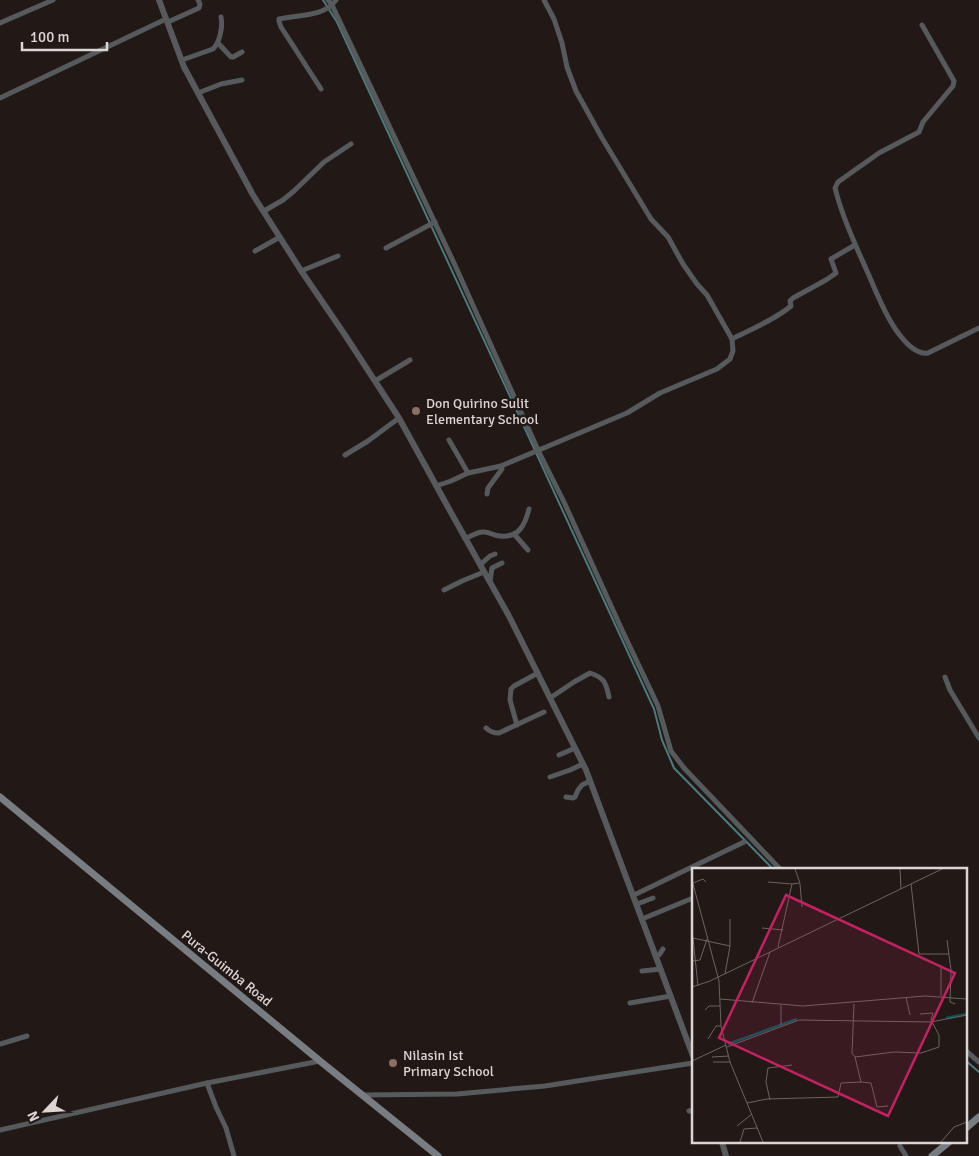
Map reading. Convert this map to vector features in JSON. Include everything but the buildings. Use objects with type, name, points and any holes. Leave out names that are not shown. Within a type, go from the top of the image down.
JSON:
[{"type":"main road","name":"Pura-Guimba Road","points":[[0,798],[438,1156]]},
{"type":"main road","points":[[966,1128],[979,1118]]},
{"type":"main road","points":[[934,1156],[947,1144]]},
{"type":"street","points":[[0,23],[52,0]]},
{"type":"street","points":[[159,0],[182,60],[253,195],[399,418],[490,581],[538,673],[583,764],[692,1053]]},
{"type":"street","points":[[0,98],[199,8],[198,0]]},
{"type":"street","points":[[328,0],[435,222],[538,450],[658,706],[674,755],[696,781],[779,868]]},
{"type":"street","points":[[321,90],[280,27],[279,19],[326,10],[336,0]]},
{"type":"street","points":[[436,486],[468,473],[501,466],[628,413],[660,393],[716,369],[730,359],[733,351],[732,339],[707,296],[683,264],[668,237],[651,219],[576,91],[567,67],[554,19],[544,0]]},
{"type":"street","points":[[182,60],[214,49],[218,43],[223,24],[221,16]]},
{"type":"street","points":[[922,25],[954,81],[953,86],[923,122],[919,132],[880,153],[838,182],[835,188],[836,195],[885,311],[897,331],[918,352],[928,353],[979,328]]},
{"type":"street","points":[[218,43],[231,57],[242,52]]},
{"type":"street","points":[[198,93],[221,84],[242,80]]},
{"type":"street","points":[[264,211],[294,191],[324,162],[351,144]]},
{"type":"street","points":[[386,248],[435,222]]},
{"type":"street","points":[[256,251],[280,237]]},
{"type":"street","points":[[732,339],[784,312],[791,306],[790,301],[792,298],[836,273],[831,259],[856,245]]},
{"type":"street","points":[[301,271],[338,256]]},
{"type":"street","points":[[375,381],[410,360]]},
{"type":"street","points":[[345,454],[368,441],[399,418]]},
{"type":"street","points":[[450,440],[468,473]]},
{"type":"street","points":[[488,494],[488,488],[502,469],[501,466]]},
{"type":"street","points":[[466,539],[482,531],[501,536],[514,534],[522,529],[529,509]]},
{"type":"street","points":[[514,534],[528,550]]},
{"type":"street","points":[[480,565],[495,554]]},
{"type":"street","points":[[490,581],[492,568],[502,562]]},
{"type":"street","points":[[444,590],[484,572]]},
{"type":"street","points":[[516,725],[510,700],[511,689],[538,673]]},
{"type":"street","points":[[550,698],[590,673],[605,682],[609,697]]},
{"type":"street","points":[[945,678],[979,738]]},
{"type":"street","points":[[486,728],[494,733],[499,733],[544,712]]},
{"type":"street","points":[[559,756],[575,748]]},
{"type":"street","points":[[550,777],[583,764]]},
{"type":"street","points":[[566,798],[575,797],[582,785],[590,782]]},
{"type":"street","points":[[634,896],[744,842]]},
{"type":"street","points":[[637,904],[653,898]]},
{"type":"street","points":[[642,919],[692,898]]},
{"type":"street","points":[[656,956],[663,949]]},
{"type":"street","points":[[642,971],[661,969]]},
{"type":"street","points":[[630,1003],[671,996]]},
{"type":"street","points":[[0,1044],[28,1036]]},
{"type":"street","points":[[966,1051],[979,1062]]},
{"type":"street","points":[[0,1130],[207,1083],[320,1061]]},
{"type":"street","points":[[363,1096],[457,1094],[545,1086],[692,1063]]},
{"type":"street","points":[[207,1083],[226,1128],[234,1156]]},
{"type":"street","points":[[900,1146],[906,1156]]},
{"type":"waterway","points":[[323,0],[337,22],[654,709],[662,740],[674,768],[772,868]]},
{"type":"waterway","points":[[966,1061],[979,1072]]},
{"type":"place","name":"Don Quirino Sulit Elementary School","points":[[416,411]]},
{"type":"place","name":"Nilasin Ist Primary School","points":[[393,1063]]}]
